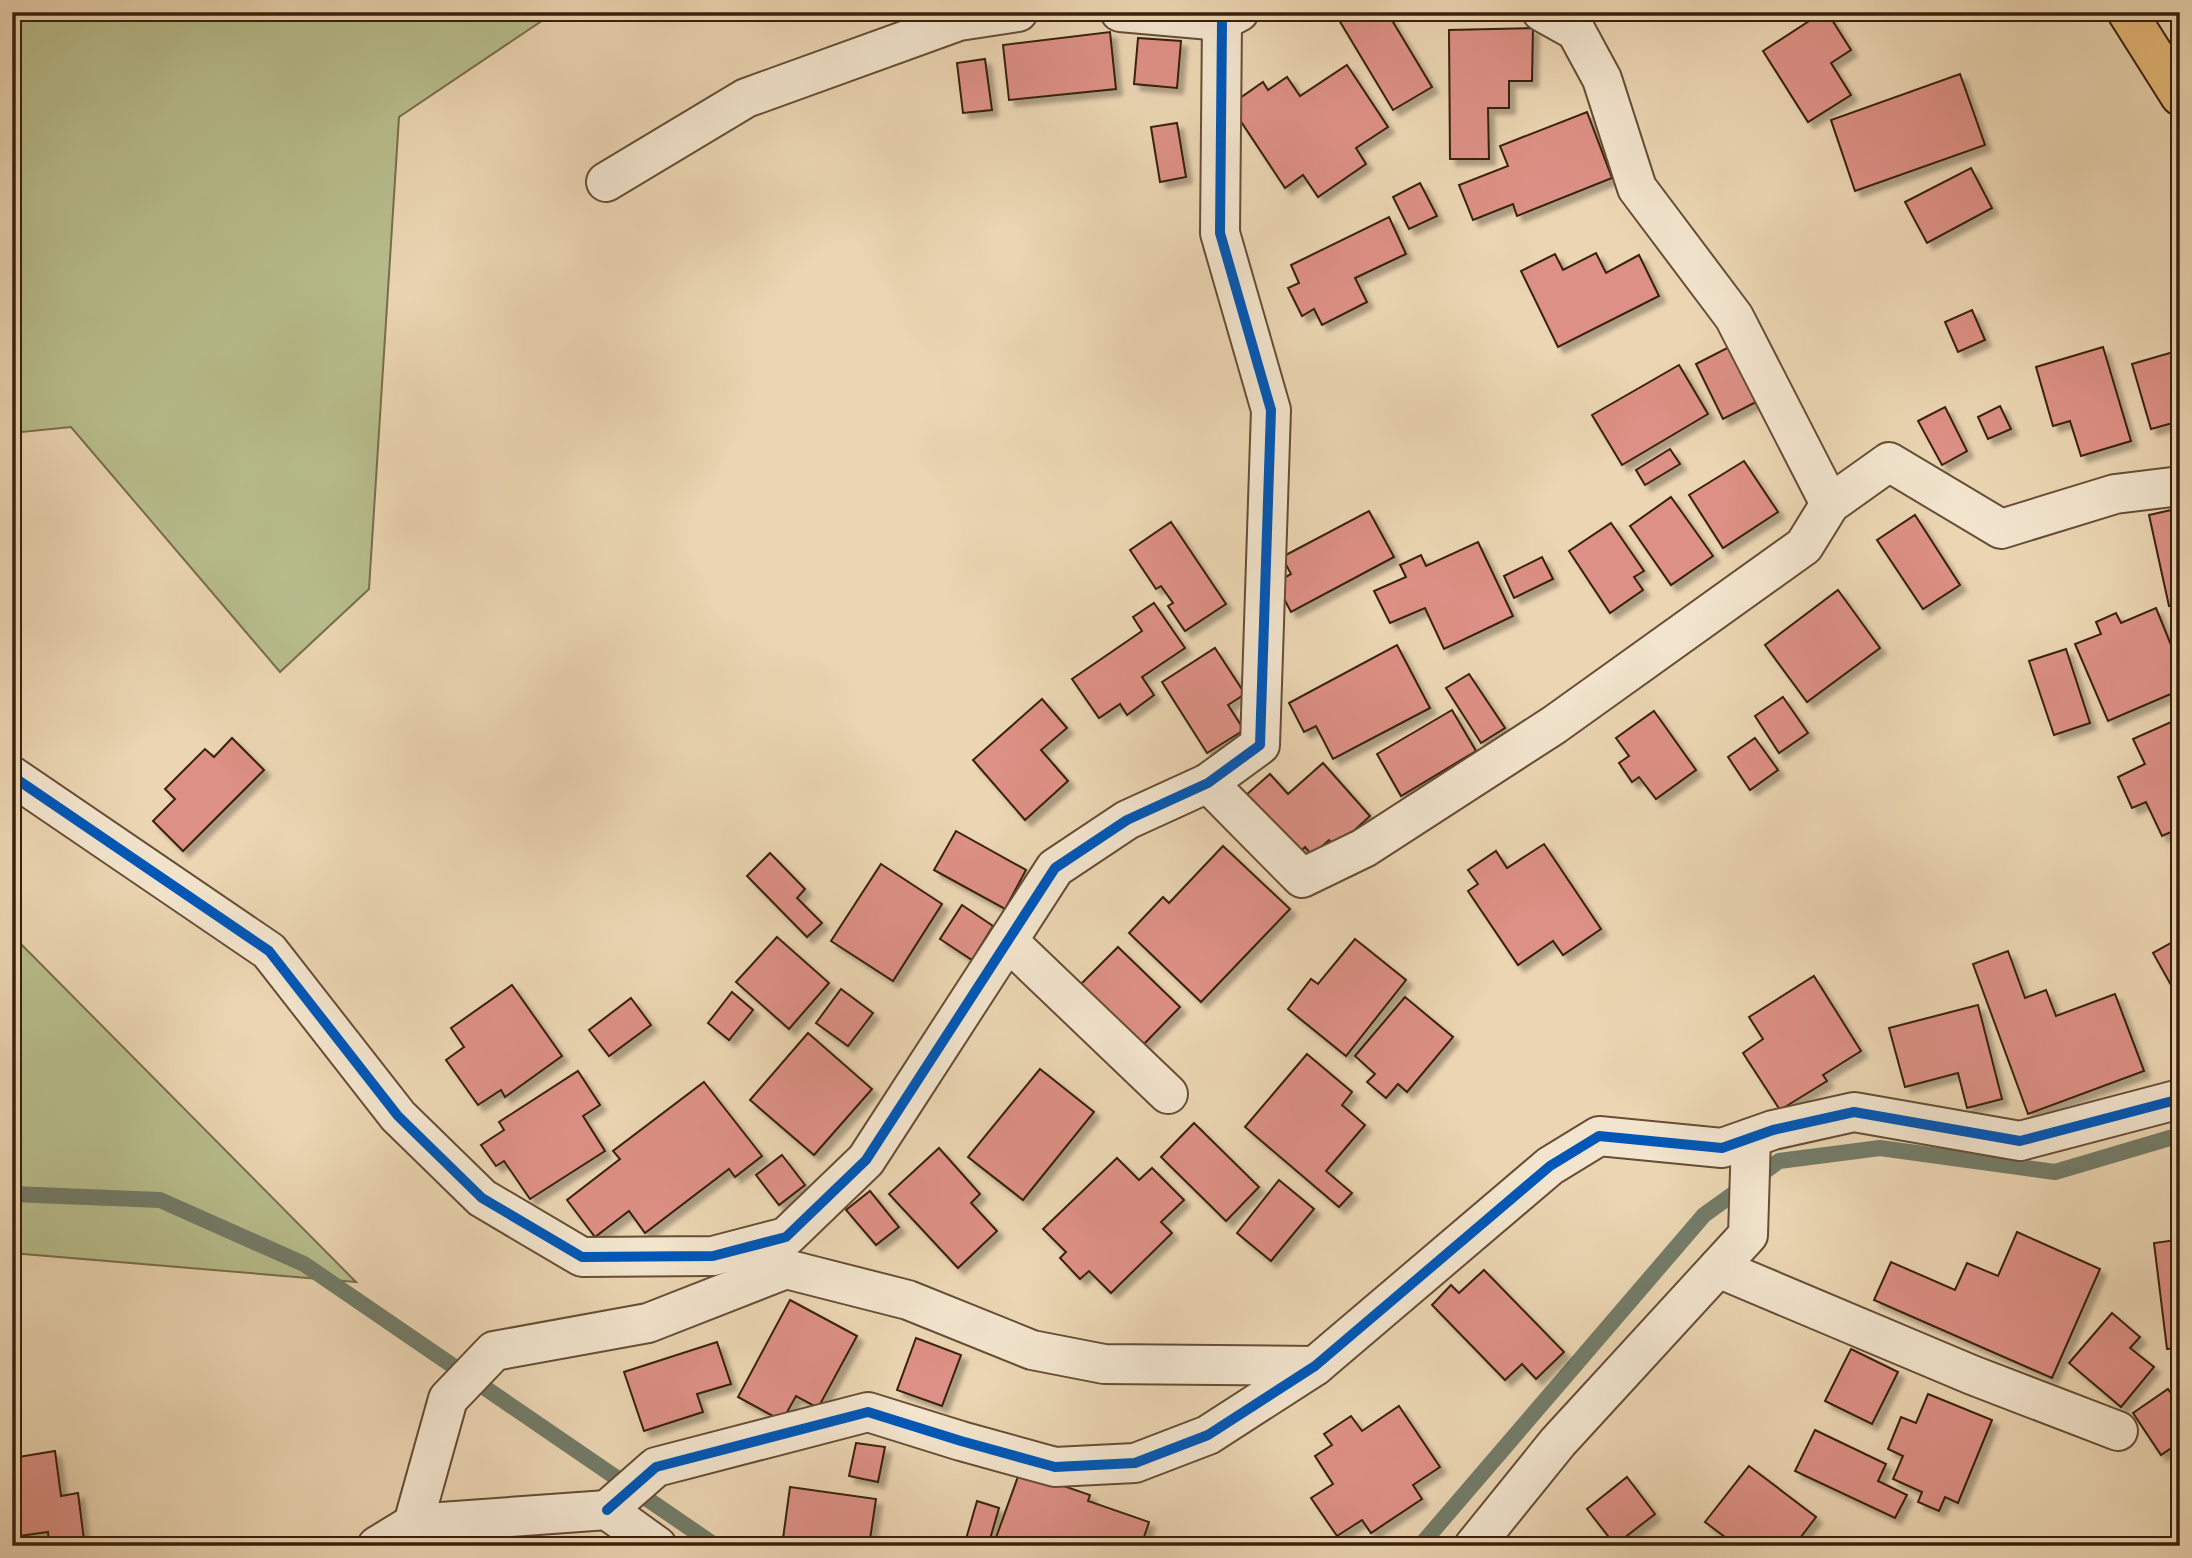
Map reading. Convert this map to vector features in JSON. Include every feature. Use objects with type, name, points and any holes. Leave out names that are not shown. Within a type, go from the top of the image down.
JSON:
[{"type":"main road","points":[[2127,12],[2180,96]]},
{"type":"street","points":[[606,182],[746,98],[959,21],[1017,12]]},
{"type":"street","points":[[413,1524],[448,1399],[494,1351],[648,1324],[761,1261],[866,1160],[1055,868],[1126,820],[1208,783],[1259,744],[1271,410],[1220,233],[1230,17],[1119,12]]},
{"type":"street","points":[[1542,12],[1576,32],[1602,79],[1637,188],[1734,317],[1830,504]]},
{"type":"street","points":[[1208,783],[1302,878],[1364,848],[1554,725],[1804,546],[1830,504],[1889,462],[2001,529],[2115,494],[2180,486]]},
{"type":"street","points":[[12,776],[269,951],[398,1116],[482,1198],[582,1257],[713,1256],[761,1261],[908,1300],[1032,1350],[1104,1364],[1315,1366]]},
{"type":"street","points":[[1008,941],[1168,1094]]},
{"type":"street","points":[[377,1546],[413,1524],[607,1510],[656,1467],[868,1412],[1055,1467],[1135,1463],[1208,1435],[1315,1366],[1550,1166],[1599,1136],[1722,1149],[1773,1130],[1854,1112],[2020,1141],[2180,1099]]},
{"type":"street","points":[[1474,1546],[1558,1442],[1748,1235],[1751,1138]]},
{"type":"street","points":[[1718,1268],[1972,1375],[2118,1431]]},
{"type":"street","points":[[607,1510],[657,1546]]},
{"type":"green space","points":[[12,12],[555,12],[399,117],[369,589],[280,672],[71,427],[12,433]]},
{"type":"green space","points":[[12,935],[356,1282],[12,1253]]},
{"type":"building","points":[[1352,12],[1387,12],[1432,87],[1393,110],[1339,20]]},
{"type":"building","points":[[1827,12],[1851,50],[1831,63],[1851,95],[1808,122],[1763,51]]},
{"type":"building","points":[[1533,28],[1532,81],[1509,81],[1509,108],[1488,108],[1489,159],[1450,159],[1449,30]]},
{"type":"building","points":[[1110,32],[1116,89],[1009,100],[1003,45]]},
{"type":"building","points":[[1138,38],[1181,41],[1177,88],[1134,84]]},
{"type":"building","points":[[985,59],[992,110],[963,113],[957,63]]},
{"type":"building","points":[[1347,65],[1388,127],[1356,148],[1366,164],[1318,197],[1303,175],[1285,188],[1230,105],[1263,82],[1268,90],[1287,77],[1300,96]]},
{"type":"building","points":[[1960,74],[1985,145],[1855,191],[1831,120]]},
{"type":"building","points":[[1587,112],[1612,178],[1517,216],[1513,204],[1473,220],[1459,185],[1508,166],[1500,146]]},
{"type":"building","points":[[1177,123],[1186,177],[1160,182],[1151,127]]},
{"type":"building","points":[[1971,168],[1992,208],[1927,243],[1905,202]]},
{"type":"building","points":[[1420,183],[1437,216],[1409,229],[1393,197]]},
{"type":"building","points":[[1389,217],[1406,254],[1355,278],[1367,302],[1322,325],[1314,309],[1302,316],[1288,288],[1299,283],[1291,265]]},
{"type":"building","points":[[1596,253],[1606,273],[1639,255],[1659,296],[1558,347],[1521,271],[1555,254],[1563,270]]},
{"type":"building","points":[[1972,310],[1985,340],[1958,352],[1945,322]]},
{"type":"building","points":[[1729,347],[1756,402],[1723,419],[1696,364]]},
{"type":"building","points":[[2103,347],[2131,441],[2081,456],[2070,421],[2053,426],[2036,367]]},
{"type":"building","points":[[2180,350],[2180,421],[2151,429],[2132,364]]},
{"type":"building","points":[[1679,365],[1708,414],[1622,465],[1592,415]]},
{"type":"building","points":[[2000,406],[2011,429],[1988,439],[1978,417]]},
{"type":"building","points":[[1945,407],[1967,451],[1942,465],[1918,421]]},
{"type":"building","points":[[1670,449],[1680,464],[1645,485],[1636,470]]},
{"type":"building","points":[[1744,461],[1778,512],[1723,548],[1689,495]]},
{"type":"building","points":[[1671,497],[1713,556],[1671,585],[1630,526]]},
{"type":"building","points":[[2180,508],[2180,603],[2169,606],[2149,515]]},
{"type":"building","points":[[1369,511],[1394,557],[1291,612],[1279,589],[1280,580],[1291,574],[1282,557]]},
{"type":"building","points":[[1915,515],[1960,585],[1923,609],[1877,540]]},
{"type":"building","points":[[1171,522],[1226,604],[1185,631],[1168,606],[1173,603],[1161,586],[1156,589],[1130,550]]},
{"type":"building","points":[[1611,523],[1644,571],[1634,577],[1643,590],[1610,613],[1569,551]]},
{"type":"building","points":[[1478,542],[1513,616],[1444,649],[1425,608],[1390,623],[1374,591],[1406,577],[1400,565],[1421,555],[1426,566]]},
{"type":"building","points":[[1542,557],[1553,579],[1514,598],[1504,576]]},
{"type":"building","points":[[1838,590],[1880,648],[1807,702],[1765,645]]},
{"type":"building","points":[[1154,603],[1185,648],[1142,677],[1154,695],[1127,715],[1120,704],[1099,718],[1072,679],[1142,631],[1133,617]]},
{"type":"building","points":[[2156,608],[2180,667],[2180,690],[2108,721],[2075,644],[2101,634],[2096,622],[2116,613],[2121,623]]},
{"type":"building","points":[[1397,645],[1430,708],[1333,759],[1316,726],[1304,732],[1289,703]]},
{"type":"building","points":[[1215,648],[1245,694],[1228,705],[1244,730],[1207,753],[1162,682]]},
{"type":"building","points":[[2066,649],[2090,723],[2054,735],[2029,661]]},
{"type":"building","points":[[1469,674],[1505,728],[1481,743],[1446,688]]},
{"type":"building","points":[[1783,697],[1808,733],[1779,753],[1755,716]]},
{"type":"building","points":[[1042,699],[1067,728],[1041,750],[1068,781],[1025,820],[973,760]]},
{"type":"building","points":[[1452,710],[1476,751],[1401,796],[1377,754]]},
{"type":"building","points":[[1654,711],[1696,770],[1656,799],[1639,777],[1632,782],[1619,763],[1629,756],[1616,738]]},
{"type":"building","points":[[2180,718],[2180,828],[2162,836],[2146,802],[2132,808],[2118,777],[2145,764],[2133,739]]},
{"type":"building","points":[[232,738],[264,770],[183,851],[153,821],[175,799],[165,789],[205,749],[214,757]]},
{"type":"building","points":[[1755,738],[1778,770],[1750,790],[1728,757]]},
{"type":"building","points":[[1323,763],[1370,816],[1336,847],[1329,840],[1312,855],[1305,847],[1299,853],[1246,795],[1270,774],[1288,794]]},
{"type":"building","points":[[956,831],[1026,870],[1005,909],[934,870]]},
{"type":"building","points":[[1544,844],[1601,929],[1563,955],[1553,941],[1518,965],[1468,891],[1478,884],[1468,870],[1496,851],[1507,868]]},
{"type":"building","points":[[1223,846],[1290,909],[1201,1002],[1129,933],[1163,897],[1169,903]]},
{"type":"building","points":[[770,853],[805,889],[797,898],[822,923],[807,937],[747,876]]},
{"type":"building","points":[[881,864],[942,904],[893,981],[831,941]]},
{"type":"building","points":[[962,905],[993,926],[972,960],[940,939]]},
{"type":"building","points":[[777,937],[829,983],[789,1029],[736,982]]},
{"type":"building","points":[[2180,938],[2180,1001],[2153,953]]},
{"type":"building","points":[[1355,939],[1406,980],[1346,1056],[1288,1009],[1311,979],[1318,984]]},
{"type":"building","points":[[1118,947],[1180,1007],[1143,1045],[1081,984]]},
{"type":"building","points":[[2008,951],[2025,998],[2046,990],[2056,1016],[2115,994],[2144,1071],[2028,1114],[1973,964]]},
{"type":"building","points":[[1814,976],[1861,1051],[1823,1075],[1827,1081],[1780,1110],[1743,1053],[1763,1039],[1749,1017]]},
{"type":"building","points":[[512,985],[562,1056],[505,1097],[501,1090],[478,1105],[446,1060],[464,1047],[451,1028]]},
{"type":"building","points":[[841,989],[873,1013],[848,1046],[816,1023]]},
{"type":"building","points":[[732,992],[753,1010],[729,1040],[708,1023]]},
{"type":"building","points":[[1405,997],[1453,1037],[1407,1092],[1398,1084],[1386,1098],[1367,1082],[1375,1074],[1355,1056]]},
{"type":"building","points":[[631,998],[651,1025],[609,1056],[589,1030]]},
{"type":"building","points":[[1978,1005],[2002,1099],[1967,1108],[1958,1073],[1905,1087],[1889,1028]]},
{"type":"building","points":[[808,1033],[872,1089],[814,1155],[750,1100]]},
{"type":"building","points":[[1307,1054],[1352,1092],[1342,1105],[1365,1125],[1326,1171],[1352,1193],[1339,1207],[1245,1127]]},
{"type":"building","points":[[1040,1069],[1094,1112],[1023,1200],[968,1157]]},
{"type":"building","points":[[578,1071],[600,1105],[583,1116],[605,1151],[530,1199],[504,1161],[496,1166],[481,1145],[504,1130],[499,1122]]},
{"type":"building","points":[[704,1082],[762,1156],[735,1177],[729,1169],[645,1233],[629,1211],[595,1237],[567,1200],[620,1159],[613,1151]]},
{"type":"building","points":[[1194,1123],[1259,1187],[1226,1221],[1161,1157]]},
{"type":"building","points":[[939,1148],[980,1194],[971,1203],[997,1231],[958,1268],[889,1194]]},
{"type":"building","points":[[782,1155],[805,1185],[779,1205],[756,1175]]},
{"type":"building","points":[[1117,1158],[1139,1180],[1152,1168],[1184,1200],[1161,1222],[1172,1233],[1111,1293],[1089,1271],[1080,1279],[1060,1258],[1066,1252],[1043,1229]]},
{"type":"building","points":[[1279,1180],[1314,1209],[1271,1261],[1237,1233]]},
{"type":"building","points":[[870,1191],[899,1227],[876,1245],[846,1210]]},
{"type":"building","points":[[2175,1229],[2180,1229],[2180,1348],[2167,1349],[2154,1243],[2177,1240]]},
{"type":"building","points":[[2017,1232],[2100,1269],[2052,1378],[1874,1300],[1891,1262],[1955,1290],[1967,1263],[1998,1276]]},
{"type":"building","points":[[1484,1270],[1564,1352],[1536,1379],[1522,1364],[1505,1380],[1432,1305],[1451,1285],[1459,1293]]},
{"type":"building","points":[[790,1300],[857,1336],[818,1408],[796,1396],[782,1421],[738,1397]]},
{"type":"building","points":[[2112,1313],[2140,1337],[2130,1348],[2154,1367],[2121,1407],[2069,1363]]},
{"type":"building","points":[[916,1338],[961,1355],[942,1406],[897,1390]]},
{"type":"building","points":[[717,1342],[731,1384],[697,1394],[703,1412],[644,1431],[624,1372]]},
{"type":"building","points":[[1851,1349],[1898,1372],[1872,1424],[1825,1401]]},
{"type":"building","points":[[2168,1389],[2180,1406],[2180,1442],[2161,1455],[2133,1413]]},
{"type":"building","points":[[1928,1394],[1992,1420],[1958,1503],[1945,1497],[1939,1511],[1918,1502],[1922,1492],[1893,1479],[1903,1456],[1888,1449],[1901,1417],[1916,1423]]},
{"type":"building","points":[[1399,1406],[1440,1467],[1413,1485],[1422,1499],[1371,1533],[1362,1520],[1337,1536],[1311,1498],[1333,1484],[1315,1456],[1332,1445],[1324,1434],[1351,1416],[1362,1431]]},
{"type":"building","points":[[1815,1430],[1886,1464],[1878,1481],[1907,1495],[1895,1518],[1795,1471]]},
{"type":"building","points":[[856,1443],[885,1447],[878,1482],[849,1476]]},
{"type":"building","points":[[55,1451],[61,1496],[78,1493],[84,1540],[49,1544],[48,1532],[12,1537],[12,1458]]},
{"type":"building","points":[[1749,1466],[1816,1517],[1794,1546],[1737,1546],[1705,1522]]},
{"type":"building","points":[[1020,1471],[1090,1495],[1088,1501],[1149,1522],[1141,1546],[993,1546]]},
{"type":"building","points":[[1627,1477],[1655,1514],[1615,1545],[1587,1509]]},
{"type":"building","points":[[790,1487],[876,1499],[869,1546],[782,1546]]},
{"type":"building","points":[[977,1501],[999,1508],[988,1546],[964,1546]]},
{"type":"waterway","points":[[1420,1546],[1704,1215],[1779,1161],[1880,1148],[2055,1172],[2180,1135]]},
{"type":"waterway","points":[[12,1194],[160,1200],[304,1264],[716,1546]]},
{"type":"cycle path","points":[[12,776],[269,951],[398,1116],[482,1198],[582,1257],[713,1256],[786,1237],[866,1160],[1055,868],[1127,820],[1208,783],[1260,745],[1271,410],[1220,233],[1222,21]]},
{"type":"cycle path","points":[[607,1510],[656,1467],[868,1412],[1055,1467],[1135,1463],[1208,1435],[1315,1366],[1550,1166],[1599,1136],[1722,1148],[1773,1130],[1854,1112],[2020,1141],[2180,1099]]}]
